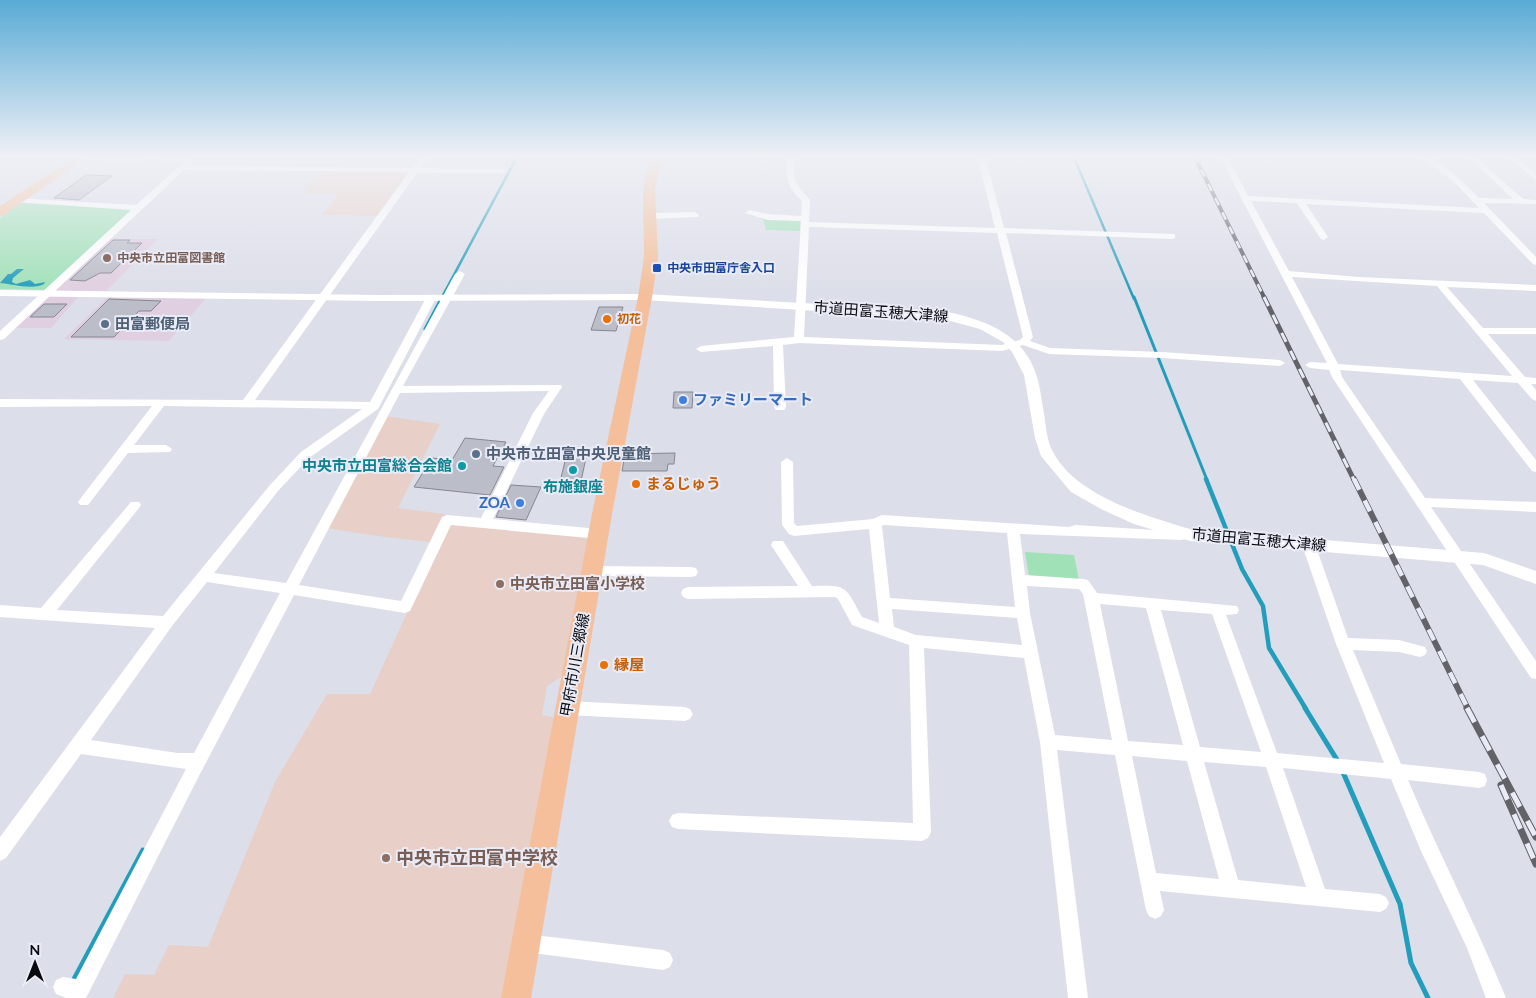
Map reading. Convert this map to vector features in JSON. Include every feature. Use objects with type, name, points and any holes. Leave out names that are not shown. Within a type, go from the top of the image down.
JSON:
[{"type":"main road","points":[[0,212],[15,202]]},
{"type":"main road","name":"甲府市川三郷線","points":[[516,998],[592,571],[645,297],[651,258],[649,202]]},
{"type":"street","points":[[34,202],[139,208]]},
{"type":"street","points":[[0,338],[146,202]]},
{"type":"street","points":[[247,404],[322,297],[393,202]]},
{"type":"street","points":[[799,340],[806,202]]},
{"type":"street","points":[[701,349],[799,340],[1002,348],[1019,344],[1028,338],[993,202]]},
{"type":"street","points":[[1248,202],[1287,274],[1334,367],[1337,377],[1536,673]]},
{"type":"street","points":[[1300,202],[1324,237]]},
{"type":"street","points":[[1310,202],[1488,212]]},
{"type":"street","points":[[1478,202],[1536,262]]},
{"type":"street","points":[[749,213],[805,221],[1172,236]]},
{"type":"street","points":[[649,216],[694,215]]},
{"type":"street","points":[[74,991],[193,761],[440,298],[460,274]]},
{"type":"street","points":[[1287,274],[1359,280],[1536,288]]},
{"type":"street","points":[[1439,283],[1536,397]]},
{"type":"street","name":"市道田富玉穂大津線","points":[[0,293],[440,298],[645,297],[943,315],[981,324],[1019,344],[1026,362],[1046,453],[1076,488],[1106,505],[1139,520],[1190,535],[1484,559],[1536,578]]},
{"type":"street","points":[[0,852],[167,622],[274,488],[304,455],[383,405],[396,390],[440,298]]},
{"type":"street","points":[[1480,331],[1536,331]]},
{"type":"street","points":[[778,342],[780,407]]},
{"type":"street","points":[[1019,344],[1049,350],[1151,354],[1280,363]]},
{"type":"street","points":[[1310,365],[1536,381]]},
{"type":"street","points":[[1463,375],[1536,468]]},
{"type":"street","points":[[396,390],[556,387],[539,413],[485,523]]},
{"type":"street","points":[[0,404],[161,402],[383,405]]},
{"type":"street","points":[[84,502],[161,402]]},
{"type":"street","points":[[125,449],[166,449]]},
{"type":"street","points":[[787,462],[788,525],[794,531],[875,524],[882,520],[1069,532],[1074,530],[1190,535]]},
{"type":"street","points":[[1420,502],[1536,507]]},
{"type":"street","points":[[45,614],[135,505]]},
{"type":"street","points":[[202,576],[405,607],[446,520],[599,534]]},
{"type":"street","points":[[875,524],[887,631]]},
{"type":"street","points":[[1013,528],[1023,613],[1048,742],[1078,998]]},
{"type":"street","points":[[778,545],[809,592]]},
{"type":"street","points":[[1309,545],[1343,644],[1427,845],[1475,944],[1496,998]]},
{"type":"street","points":[[592,571],[691,572]]},
{"type":"street","points":[[1019,580],[1083,584],[1090,592],[1155,910]]},
{"type":"street","points":[[688,593],[837,591],[843,595],[856,621],[916,641],[1031,652]]},
{"type":"street","points":[[1091,598],[1224,609],[1272,761],[1319,898]]},
{"type":"street","points":[[884,603],[1023,613]]},
{"type":"street","points":[[1152,604],[1231,889]]},
{"type":"street","points":[[0,611],[167,622]]},
{"type":"street","points":[[678,821],[922,832],[916,641]]},
{"type":"street","points":[[1343,644],[1399,646],[1420,650]]},
{"type":"street","points":[[568,708],[685,714]]},
{"type":"street","points":[[1048,742],[1341,766],[1479,780]]},
{"type":"street","points":[[77,746],[193,761]]},
{"type":"street","points":[[1150,881],[1380,903]]},
{"type":"street","points":[[525,943],[663,960]]},
{"type":"shaded area","points":[[332,202],[393,202],[383,216],[322,215]]},
{"type":"shaded area","points":[[106,239],[158,239],[106,291],[51,290]]},
{"type":"shaded area","points":[[46,296],[79,296],[51,328],[13,328]]},
{"type":"shaded area","points":[[108,297],[205,299],[169,341],[64,339]]},
{"type":"shaded area","points":[[385,416],[440,424],[398,508],[444,514],[450,524],[591,536],[562,676],[547,686],[542,715],[555,718],[502,998],[113,998],[125,974],[154,975],[169,945],[208,947],[275,782],[327,694],[370,694],[439,543],[326,528]]},
{"type":"green space","points":[[21,203],[135,209],[46,290],[0,289],[0,218]]},
{"type":"green space","points":[[763,218],[800,221],[800,231],[766,230]]},
{"type":"green space","points":[[1025,552],[1074,555],[1079,580],[1029,577]]},
{"type":"water","points":[[17,269],[24,269],[13,278],[12,282],[16,284],[30,280],[35,284],[45,282],[44,284],[29,287],[0,283],[8,274]]},
{"type":"building","name":"中央市立田富図書館","points":[[113,240],[130,240],[127,243],[142,243],[111,273],[100,273],[85,281],[70,280]]},
{"type":"building","name":"田富郵便局","points":[[109,299],[161,301],[151,311],[139,311],[114,337],[71,337]]},
{"type":"building","points":[[44,304],[67,304],[54,317],[30,317]]},
{"type":"building","name":"初花","points":[[599,307],[623,307],[616,331],[591,330]]},
{"type":"building","name":"ファミリーマート","points":[[674,392],[693,392],[692,408],[673,408]]},
{"type":"building","name":"中央市立田富総合会館","points":[[465,438],[506,442],[493,466],[504,467],[490,495],[414,487],[432,458],[452,460]]},
{"type":"building","name":"布施銀座","points":[[567,453],[587,453],[580,486],[559,486]]},
{"type":"building","points":[[675,453],[674,464],[668,464],[667,471],[622,471],[625,454]]},
{"type":"building","name":"ZOA","points":[[511,485],[541,487],[526,520],[496,517]]},
{"type":"waterway","points":[[441,299],[493,202]]},
{"type":"waterway","points":[[1093,202],[1134,299]]},
{"type":"waterway","points":[[425,329],[442,297]]},
{"type":"waterway","points":[[1134,297],[1207,480]]},
{"type":"waterway","points":[[1206,479],[1242,569],[1263,606],[1269,648],[1306,709]]},
{"type":"waterway","points":[[1305,708],[1339,763]]},
{"type":"waterway","points":[[1342,770],[1400,904],[1411,963],[1428,998]]},
{"type":"waterway","points":[[72,983],[143,850]]},
{"type":"railway","points":[[1217,202],[1265,299]]},
{"type":"railway","points":[[1264,297],[1354,480]]},
{"type":"railway","points":[[1354,479],[1468,709]]},
{"type":"railway","points":[[1467,708],[1536,837]]},
{"type":"railway","points":[[1501,785],[1536,864]]},
{"type":"place","name":"中央市立田富図書館","points":[[107,258]]},
{"type":"place","name":"中央市田富庁舎入口","points":[[657,268]]},
{"type":"place","name":"初花","points":[[607,319]]},
{"type":"place","name":"田富郵便局","points":[[105,324]]},
{"type":"place","name":"ファミリーマート","points":[[683,400]]},
{"type":"place","name":"中央市立田富中央児童館","points":[[476,454]]},
{"type":"place","name":"中央市立田富総合会館","points":[[462,466]]},
{"type":"place","name":"布施銀座","points":[[573,470]]},
{"type":"place","name":"まるじゅう","points":[[636,484]]},
{"type":"place","name":"ZOA","points":[[520,503]]},
{"type":"place","name":"中央市立田富小学校","points":[[500,584]]},
{"type":"place","name":"縁屋","points":[[604,665]]},
{"type":"place","name":"中央市立田富中学校","points":[[386,858]]}]
